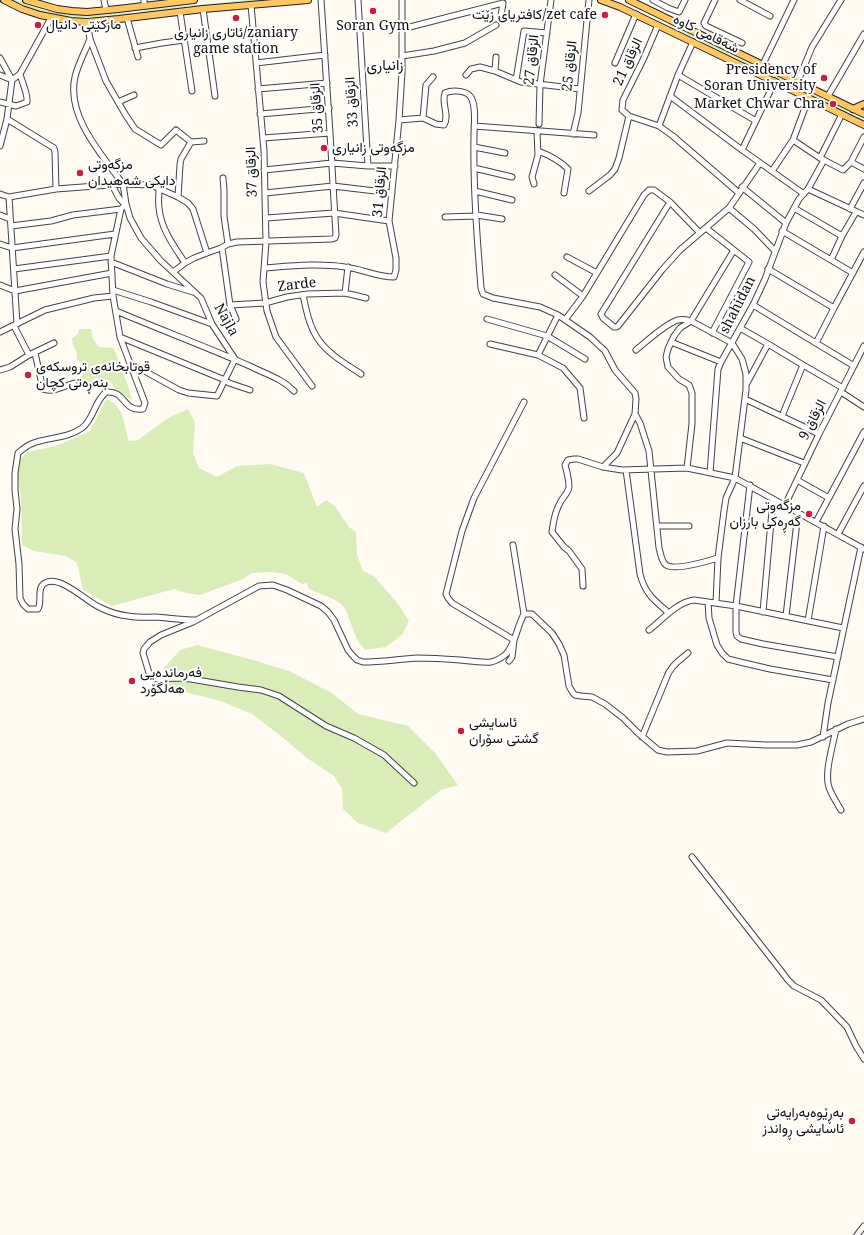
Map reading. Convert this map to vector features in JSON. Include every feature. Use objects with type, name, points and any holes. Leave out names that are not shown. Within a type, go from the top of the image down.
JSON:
[{"type":"main road","points":[[4,0],[22,10],[51,18],[87,22],[203,9],[308,0]]},
{"type":"main road","points":[[26,0],[54,8],[72,11],[106,10],[137,7],[144,3],[194,0]]},
{"type":"main road","name":"شەقامی کاوە","points":[[600,0],[636,14],[864,125]]},
{"type":"main road","name":"شەقامی کاوە","points":[[629,0],[864,114]]},
{"type":"main road","points":[[137,7],[138,17]]},
{"type":"main road","points":[[660,26],[666,18]]},
{"type":"main road","points":[[853,109],[864,104]]},
{"type":"street","points":[[104,0],[106,10]]},
{"type":"street","name":"الزقاق 35","points":[[266,242],[332,239],[335,238],[336,235],[321,0]]},
{"type":"street","name":"الزقاق 33","points":[[358,0],[368,166]]},
{"type":"street","name":"الزقاق 31","points":[[264,268],[299,265],[332,265],[348,267],[386,277],[394,277],[396,270],[396,258],[389,220],[399,120],[402,56],[402,0]]},
{"type":"street","name":"الزقاق 27","points":[[539,124],[540,85],[551,0]]},
{"type":"street","name":"الزقاق 25","points":[[574,134],[578,114],[589,0]]},
{"type":"street","points":[[653,0],[679,12],[685,0]]},
{"type":"street","points":[[715,0],[704,23],[706,26],[742,43]]},
{"type":"street","points":[[740,0],[770,16]]},
{"type":"street","points":[[763,64],[794,0]]},
{"type":"street","points":[[798,81],[812,47],[841,0]]},
{"type":"street","points":[[402,29],[503,2],[501,16]]},
{"type":"street","name":"الزقاق 37","points":[[251,5],[264,170],[266,242],[263,282],[267,311],[276,337],[312,386]]},
{"type":"street","points":[[203,9],[215,96]]},
{"type":"street","points":[[666,18],[671,9]]},
{"type":"street","points":[[180,12],[192,91]]},
{"type":"street","points":[[615,63],[636,14]]},
{"type":"street","points":[[12,80],[20,74],[51,18]]},
{"type":"street","points":[[127,18],[138,57]]},
{"type":"street","points":[[87,22],[90,39],[106,81],[135,129],[162,147],[176,130],[191,142],[204,141]]},
{"type":"street","points":[[402,56],[434,51],[465,43],[496,25]]},
{"type":"street","name":"الزقاق 21","points":[[629,116],[622,110],[623,100],[660,26]]},
{"type":"street","points":[[516,80],[524,31],[547,33]]},
{"type":"street","points":[[828,96],[864,34]]},
{"type":"street","points":[[90,39],[74,78],[74,94],[78,116],[90,138],[123,184]]},
{"type":"street","points":[[135,48],[184,40]]},
{"type":"street","points":[[659,126],[678,75],[693,42]]},
{"type":"street","points":[[256,63],[325,55]]},
{"type":"street","points":[[495,71],[496,57]]},
{"type":"street","points":[[0,58],[12,80],[8,105],[8,119],[0,146]]},
{"type":"street","points":[[466,75],[471,70],[480,67],[495,71],[521,82],[580,89]]},
{"type":"street","points":[[0,102],[16,106],[27,102],[20,74]]},
{"type":"street","points":[[0,75],[12,80]]},
{"type":"street","points":[[678,75],[756,121]]},
{"type":"street","points":[[423,118],[426,85],[433,77]]},
{"type":"street","points":[[742,150],[775,81]]},
{"type":"street","points":[[258,89],[327,83]]},
{"type":"street","points":[[399,120],[423,118],[436,124],[444,125],[446,122],[443,97],[445,93],[449,91],[459,91],[468,94],[471,97],[474,107],[475,191],[481,288],[483,294],[493,298],[540,307],[558,315],[590,337],[606,351],[615,370],[635,393],[635,414],[617,452],[603,467]]},
{"type":"street","points":[[118,102],[134,95]]},
{"type":"street","points":[[670,96],[804,194]]},
{"type":"street","points":[[772,171],[792,140],[799,126],[809,97]]},
{"type":"street","points":[[260,114],[329,108]]},
{"type":"street","name":"shahidan","points":[[710,473],[718,369],[753,305],[782,231],[799,199],[808,189],[842,114]]},
{"type":"street","points":[[589,191],[610,175],[615,169],[629,116],[659,126],[673,136],[738,192]]},
{"type":"street","points":[[8,119],[54,148],[56,152],[56,188]]},
{"type":"street","points":[[474,126],[594,135]]},
{"type":"street","points":[[534,184],[532,177],[538,151],[537,131]]},
{"type":"street","points":[[262,138],[330,133]]},
{"type":"street","points":[[792,140],[843,170],[851,162],[864,137]]},
{"type":"street","points":[[178,197],[181,159],[191,142]]},
{"type":"street","points":[[474,147],[505,153]]},
{"type":"street","points":[[538,151],[551,156],[568,169],[564,193]]},
{"type":"street","points":[[851,162],[864,169]]},
{"type":"street","points":[[264,170],[332,163],[368,166],[395,166]]},
{"type":"street","points":[[670,202],[602,314],[603,318],[614,327],[618,326],[662,270],[680,250],[729,208],[738,192],[760,163]]},
{"type":"street","points":[[474,168],[512,177]]},
{"type":"street","points":[[223,178],[224,216],[228,244]]},
{"type":"street","points":[[850,209],[864,183]]},
{"type":"street","name":"Najla","points":[[123,184],[130,218],[141,238],[161,261],[201,298],[212,324],[235,359]]},
{"type":"street","points":[[0,194],[9,197],[56,188],[146,184],[178,197],[188,203],[193,209],[207,252]]},
{"type":"street","points":[[11,226],[73,215],[120,209],[126,204],[122,203],[112,185]]},
{"type":"street","points":[[265,194],[333,186],[392,193]]},
{"type":"street","points":[[742,187],[786,223]]},
{"type":"street","points":[[159,189],[159,209],[162,221],[168,238],[185,263]]},
{"type":"street","points":[[808,189],[864,215]]},
{"type":"street","points":[[565,320],[597,273],[644,195],[649,190],[654,190],[670,202],[700,233]]},
{"type":"street","points":[[475,191],[512,200]]},
{"type":"street","points":[[9,197],[14,269],[15,325],[29,355]]},
{"type":"street","points":[[729,208],[754,229],[775,251]]},
{"type":"street","points":[[794,208],[842,236]]},
{"type":"street","points":[[120,209],[111,259],[113,293],[120,337],[145,403],[144,409],[133,409],[116,393],[106,392],[97,402],[90,419],[82,428],[70,434],[38,441],[29,445],[18,454],[14,490],[17,508],[15,529],[19,564],[20,598],[28,610],[38,609],[40,606],[40,589],[43,584],[48,581],[55,581],[98,606],[120,614],[172,620],[199,620]]},
{"type":"street","points":[[831,260],[842,236],[856,212]]},
{"type":"street","points":[[266,218],[334,213],[389,220]]},
{"type":"street","points":[[0,215],[10,219]]},
{"type":"street","points":[[445,217],[477,216],[502,219]]},
{"type":"street","points":[[706,228],[749,262],[712,334]]},
{"type":"street","points":[[782,231],[853,273]]},
{"type":"street","points":[[0,244],[12,248],[115,234]]},
{"type":"street","points":[[173,272],[185,263],[207,252],[222,248],[228,244],[237,242],[266,242]]},
{"type":"street","points":[[222,248],[230,305],[236,319]]},
{"type":"street","points":[[687,468],[692,424],[692,393],[689,385],[679,379],[668,367],[666,357],[674,336],[680,328],[691,321],[734,250]]},
{"type":"street","points":[[816,342],[864,252]]},
{"type":"street","points":[[567,257],[597,273]]},
{"type":"street","points":[[14,269],[111,259],[167,284],[195,293]]},
{"type":"street","points":[[345,294],[348,267]]},
{"type":"street","points":[[768,269],[834,308]]},
{"type":"street","points":[[0,285],[15,291],[112,273]]},
{"type":"street","points":[[555,275],[582,296]]},
{"type":"street","points":[[0,332],[45,310],[113,293],[151,302],[212,324]]},
{"type":"street","name":"Zarde","points":[[230,305],[266,302],[303,295],[345,294],[366,298]]},
{"type":"street","points":[[303,295],[306,310],[317,338],[335,357],[361,374]]},
{"type":"street","points":[[753,305],[854,366]]},
{"type":"street","points":[[116,311],[235,359],[281,380],[294,391]]},
{"type":"street","points":[[538,355],[558,315]]},
{"type":"street","points":[[487,319],[547,336],[585,359]]},
{"type":"street","points":[[636,350],[667,326],[678,320],[684,319],[691,321],[712,334],[732,343],[742,359],[746,374],[745,399],[735,478],[726,498],[718,558],[716,603]]},
{"type":"street","points":[[740,328],[803,365],[842,390],[864,407]]},
{"type":"street","points":[[120,337],[225,380],[229,384],[250,390]]},
{"type":"street","points":[[671,342],[721,362]]},
{"type":"street","points":[[0,370],[10,367],[29,355],[54,343]]},
{"type":"street","points":[[490,344],[538,355],[563,368],[580,388],[584,418]]},
{"type":"street","points":[[746,383],[768,344]]},
{"type":"street","name":"الزقاق 9","points":[[785,505],[818,434],[864,346]]},
{"type":"street","points":[[35,353],[42,390],[51,390],[74,383]]},
{"type":"street","points":[[130,363],[179,390],[188,393],[218,396],[235,359]]},
{"type":"street","points":[[782,416],[803,365]]},
{"type":"street","points":[[745,399],[818,434]]},
{"type":"street","points":[[514,640],[452,603],[446,594],[462,531],[474,498],[524,402]]},
{"type":"street","points":[[635,414],[640,423],[649,451],[659,548],[662,560],[669,567],[689,566],[718,558]]},
{"type":"street","points":[[816,522],[864,432]]},
{"type":"street","points":[[740,438],[804,463]]},
{"type":"street","points":[[583,586],[582,569],[569,551],[552,532],[553,522],[560,501],[565,496],[568,489],[568,479],[565,465],[568,460],[574,459],[603,467],[626,470],[687,468],[735,478],[862,548],[843,628],[828,703],[823,737]]},
{"type":"street","points":[[626,470],[642,583],[651,597],[669,613]]},
{"type":"street","points":[[797,480],[829,498]]},
{"type":"street","points":[[750,486],[736,606],[737,636],[741,639],[763,644],[838,657]]},
{"type":"street","points":[[838,534],[864,486]]},
{"type":"street","points":[[762,612],[773,499]]},
{"type":"street","points":[[786,616],[798,513]]},
{"type":"street","points":[[657,526],[689,526]]},
{"type":"street","points":[[808,621],[824,526]]},
{"type":"street","points":[[414,783],[384,755],[354,738],[326,726],[279,696],[261,690],[238,688],[192,679],[157,679],[149,673],[143,653],[144,648],[160,635],[199,620],[259,586],[273,585],[294,592],[321,606],[328,612],[334,620],[348,650],[353,656],[362,662],[417,658],[491,662],[505,655],[510,649],[519,622],[524,614],[513,545]]},
{"type":"street","points":[[649,630],[680,604],[694,600],[736,606],[843,628]]},
{"type":"street","points":[[708,602],[709,618],[717,645],[722,653],[728,658],[770,669],[833,680]]},
{"type":"street","points":[[524,614],[532,614],[542,622],[556,638],[564,655],[569,686],[573,693],[581,696],[592,697],[605,704],[623,718],[658,750],[673,752],[697,751],[727,743],[797,745],[811,742],[836,729],[864,719]]},
{"type":"street","points":[[509,661],[512,657],[514,640]]},
{"type":"street","points":[[642,736],[668,671],[688,653]]},
{"type":"street","points":[[836,729],[833,750],[829,759],[828,776],[829,789],[841,810]]},
{"type":"street","points":[[692,857],[788,980],[794,986],[821,1000],[847,1027],[864,1059]]},
{"type":"street","points":[[857,1235],[864,1226]]},
{"type":"green space","points":[[11,0],[21,1],[63,13],[101,15],[130,12],[131,15],[85,17],[55,15],[40,12]]},
{"type":"green space","points":[[247,0],[283,0],[140,13],[141,11],[152,9]]},
{"type":"green space","points":[[669,22],[741,56],[864,119],[668,25]]},
{"type":"green space","points":[[79,329],[91,329],[93,339],[99,347],[113,348],[132,400],[115,389],[108,380],[95,378],[84,389],[78,388],[85,368],[77,359],[77,353],[73,345],[72,338],[77,335]]},
{"type":"green space","points":[[106,399],[112,402],[120,411],[129,441],[138,440],[168,418],[188,409],[195,422],[193,453],[199,468],[217,477],[237,466],[270,464],[304,473],[317,507],[326,500],[335,506],[349,527],[356,532],[357,555],[363,571],[374,576],[399,605],[409,621],[402,635],[386,647],[365,650],[354,634],[348,616],[342,605],[308,588],[307,583],[302,584],[286,574],[271,572],[252,573],[243,579],[200,595],[174,589],[112,606],[83,590],[77,563],[66,556],[34,551],[22,545],[21,500],[16,463],[27,452],[56,446],[90,431]]},
{"type":"green space","points":[[197,645],[289,671],[332,693],[358,714],[408,726],[436,754],[458,785],[441,790],[386,833],[358,823],[343,809],[342,789],[334,776],[307,758],[252,714],[220,701],[166,685],[163,669],[180,650]]},
{"type":"place","name":"Soran Gym","points":[[373,11]]},
{"type":"place","name":"کافتریای زێت/zet cafe","points":[[605,15]]},
{"type":"place","name":"ئاتاری زانیاری/zaniary game station","points":[[236,18]]},
{"type":"place","name":"مارکێتی دانیال","points":[[38,25]]},
{"type":"place","name":"Presidency of Soran University","points":[[824,78]]},
{"type":"place","name":"Market Chwar Chra","points":[[833,104]]},
{"type":"place","name":"مزگەوتی زانیاری","points":[[324,148]]},
{"type":"place","name":"مزگەوتی دایکی شەهیدان","points":[[80,173]]},
{"type":"place","name":"قوتابخانەی تروسکەی بنەڕەتی کچان","points":[[28,375]]},
{"type":"place","name":"مزگەوتی گەڕەکی بارزان","points":[[809,514]]},
{"type":"place","name":"فەرماندەیی هەڵگۆرد","points":[[132,681]]},
{"type":"place","name":"ئاسایشی گشتی سۆران","points":[[461,731]]},
{"type":"place","name":"بەڕێوەبەرایەتی ئاسایشی ڕواندز","points":[[852,1121]]},
{"type":"district","name":"زانیاری","points":[[385,66]]}]
